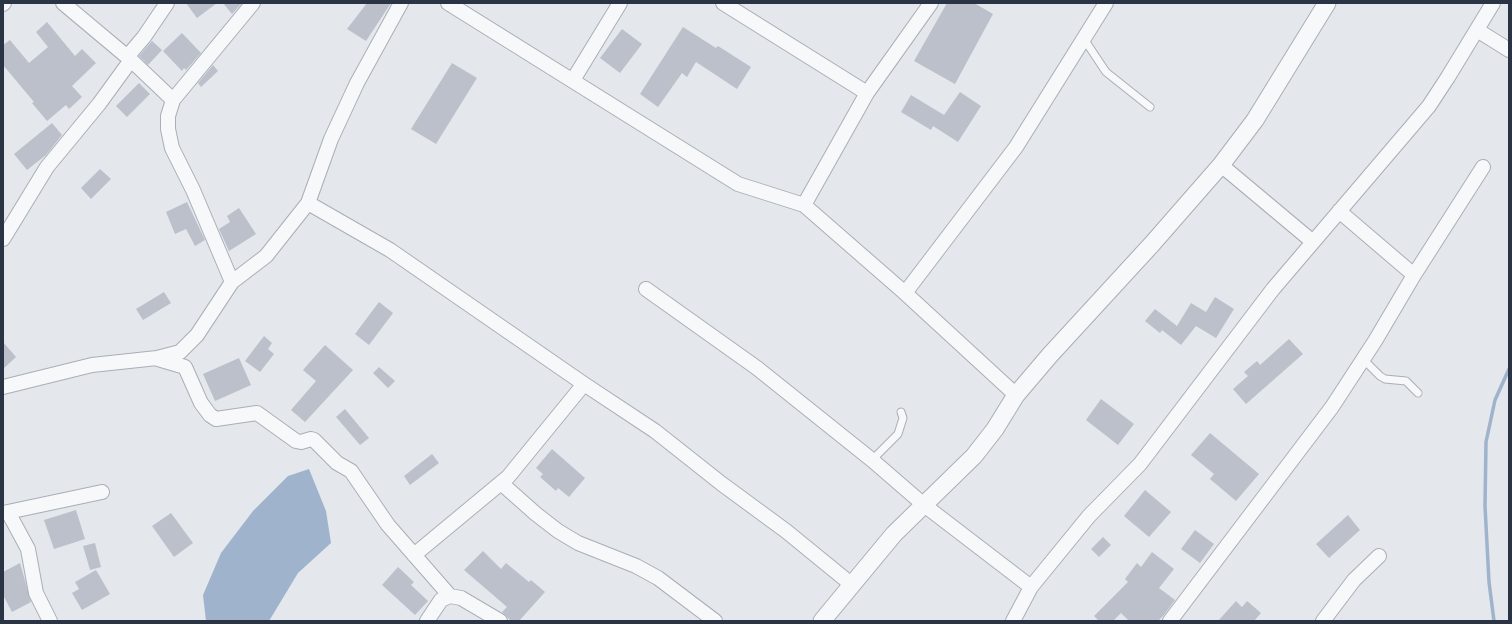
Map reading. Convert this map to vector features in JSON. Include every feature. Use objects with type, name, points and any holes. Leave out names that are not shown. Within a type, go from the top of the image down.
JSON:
[{"type":"street","points":[[63,3],[129,59],[173,100]]},
{"type":"street","points":[[3,239],[47,167],[99,104],[166,3]]},
{"type":"street","points":[[232,282],[199,203],[172,148],[168,129],[168,116],[173,100],[253,3]]},
{"type":"street","points":[[3,388],[92,365],[157,358],[180,352],[197,335],[232,282],[266,256],[308,203],[331,139],[357,83],[401,3]]},
{"type":"street","points":[[448,3],[738,184],[804,205],[905,293],[1016,394]]},
{"type":"street","points":[[573,80],[620,3]]},
{"type":"street","points":[[723,3],[867,93]]},
{"type":"street","points":[[804,205],[867,93],[931,3]]},
{"type":"street","points":[[905,293],[1016,147],[1106,3]]},
{"type":"street","points":[[822,621],[851,584],[894,534],[974,456],[995,429],[1016,394],[1050,354],[1152,244],[1221,165],[1255,120],[1327,3]]},
{"type":"street","points":[[1013,621],[1031,587],[1088,516],[1140,464],[1274,289],[1429,106],[1493,3]]},
{"type":"street","points":[[1477,30],[1509,50]]},
{"type":"street","points":[[1221,165],[1313,242]]},
{"type":"street","points":[[1170,621],[1332,407],[1364,359],[1414,275],[1483,167]]},
{"type":"street","points":[[308,203],[390,250],[584,384],[655,431],[722,484],[786,531],[851,584]]},
{"type":"street","points":[[1339,212],[1414,275]]},
{"type":"street","points":[[646,289],[757,368],[872,460],[924,505],[1031,587]]},
{"type":"street","points":[[157,358],[185,367],[201,403],[210,415],[216,419],[257,413],[296,441],[302,442],[311,439],[314,440],[337,464],[351,471],[388,525],[450,596]]},
{"type":"street","points":[[414,555],[501,483],[536,445],[584,384]]},
{"type":"street","points":[[501,483],[558,531],[578,543],[636,566],[658,578],[715,621]]},
{"type":"street","points":[[50,621],[36,593],[28,549],[6,512],[102,492]]},
{"type":"street","points":[[1323,621],[1354,580],[1379,556]]},
{"type":"street","points":[[427,621],[441,600],[450,596],[461,598],[500,621]]},
{"type":"lane","points":[[1084,39],[1106,72],[1150,107]]},
{"type":"lane","points":[[1364,359],[1380,376],[1385,379],[1406,382],[1418,393]]},
{"type":"lane","points":[[872,460],[898,434],[903,418],[901,412]]},
{"type":"water","points":[[309,469],[326,511],[331,543],[298,573],[269,621],[206,621],[203,595],[221,553],[253,511],[288,476]]},
{"type":"building","points":[[186,3],[217,3],[197,18]]},
{"type":"building","points":[[223,3],[242,3],[232,14]]},
{"type":"building","points":[[367,3],[391,3],[366,41],[347,29]]},
{"type":"building","points":[[947,3],[974,3],[993,14],[955,84],[914,61]]},
{"type":"building","points":[[47,22],[75,56],[82,49],[96,63],[72,86],[82,97],[69,109],[66,105],[47,121],[32,103],[34,102],[3,65],[3,45],[10,40],[29,63],[48,47],[36,32]]},
{"type":"building","points":[[683,27],[716,48],[718,46],[751,67],[737,89],[696,62],[687,77],[682,73],[658,107],[640,94]]},
{"type":"building","points":[[622,29],[642,44],[620,73],[600,58]]},
{"type":"building","points":[[182,33],[201,53],[186,70],[184,68],[182,71],[163,51]]},
{"type":"building","points":[[152,41],[162,50],[148,65],[139,56]]},
{"type":"building","points":[[452,63],[477,78],[436,144],[411,129]]},
{"type":"building","points":[[213,65],[218,71],[201,87],[198,83]]},
{"type":"building","points":[[139,83],[150,94],[127,117],[116,106]]},
{"type":"building","points":[[960,92],[981,106],[958,142],[933,126],[931,130],[901,112],[911,95],[944,115]]},
{"type":"building","points":[[52,123],[62,135],[46,155],[27,170],[14,154]]},
{"type":"building","points":[[100,169],[111,179],[91,199],[81,188]]},
{"type":"building","points":[[187,202],[205,240],[195,246],[186,229],[175,234],[166,212]]},
{"type":"building","points":[[239,208],[256,234],[229,251],[219,229],[230,222],[227,216]]},
{"type":"building","points":[[164,292],[171,303],[143,320],[136,309]]},
{"type":"building","points":[[1215,297],[1234,309],[1216,338],[1196,326],[1181,345],[1162,330],[1160,333],[1145,321],[1155,309],[1177,326],[1191,303],[1206,312]]},
{"type":"building","points":[[379,302],[393,313],[369,345],[355,334]]},
{"type":"building","points":[[264,336],[272,343],[268,349],[274,354],[260,372],[245,361]]},
{"type":"building","points":[[1289,339],[1303,354],[1246,404],[1233,389],[1248,376],[1244,372],[1257,361],[1260,365]]},
{"type":"building","points":[[3,342],[16,357],[3,369]]},
{"type":"building","points":[[325,345],[353,370],[305,422],[291,410],[316,381],[303,370]]},
{"type":"building","points":[[239,358],[251,385],[215,401],[203,374]]},
{"type":"building","points":[[379,367],[395,381],[388,388],[373,373]]},
{"type":"building","points":[[1101,399],[1134,424],[1118,445],[1086,420]]},
{"type":"building","points":[[345,409],[369,438],[360,445],[336,417]]},
{"type":"building","points":[[1210,433],[1259,474],[1236,501],[1210,479],[1214,474],[1191,455]]},
{"type":"building","points":[[552,449],[585,478],[569,497],[558,488],[556,491],[540,477],[543,474],[536,468]]},
{"type":"building","points":[[432,454],[439,463],[410,485],[404,476]]},
{"type":"building","points":[[1145,490],[1171,512],[1149,537],[1124,516]]},
{"type":"building","points":[[76,510],[85,539],[54,549],[44,520]]},
{"type":"building","points":[[171,513],[193,543],[174,557],[152,526]]},
{"type":"building","points":[[1348,515],[1360,530],[1329,558],[1316,544]]},
{"type":"building","points":[[1195,530],[1214,544],[1200,563],[1181,549]]},
{"type":"building","points":[[1103,537],[1111,545],[1099,557],[1091,549]]},
{"type":"building","points":[[95,543],[101,567],[90,570],[83,546]]},
{"type":"building","points":[[483,551],[501,569],[506,563],[529,582],[531,580],[545,592],[519,621],[511,621],[502,612],[507,607],[464,570]]},
{"type":"building","points":[[1152,552],[1174,569],[1159,588],[1175,600],[1164,615],[1158,621],[1129,621],[1121,613],[1113,621],[1099,621],[1094,616],[1128,582],[1125,579],[1137,563],[1141,567]]},
{"type":"building","points":[[20,563],[31,602],[12,612],[3,595],[3,572]]},
{"type":"building","points":[[398,567],[414,582],[411,585],[428,601],[415,615],[382,585]]},
{"type":"building","points":[[96,570],[110,594],[82,610],[72,593],[79,589],[75,582]]},
{"type":"building","points":[[1236,601],[1242,607],[1247,601],[1261,613],[1254,621],[1218,621]]},
{"type":"waterway","points":[[1494,621],[1489,582],[1485,506],[1486,442],[1495,400],[1509,369]]}]
